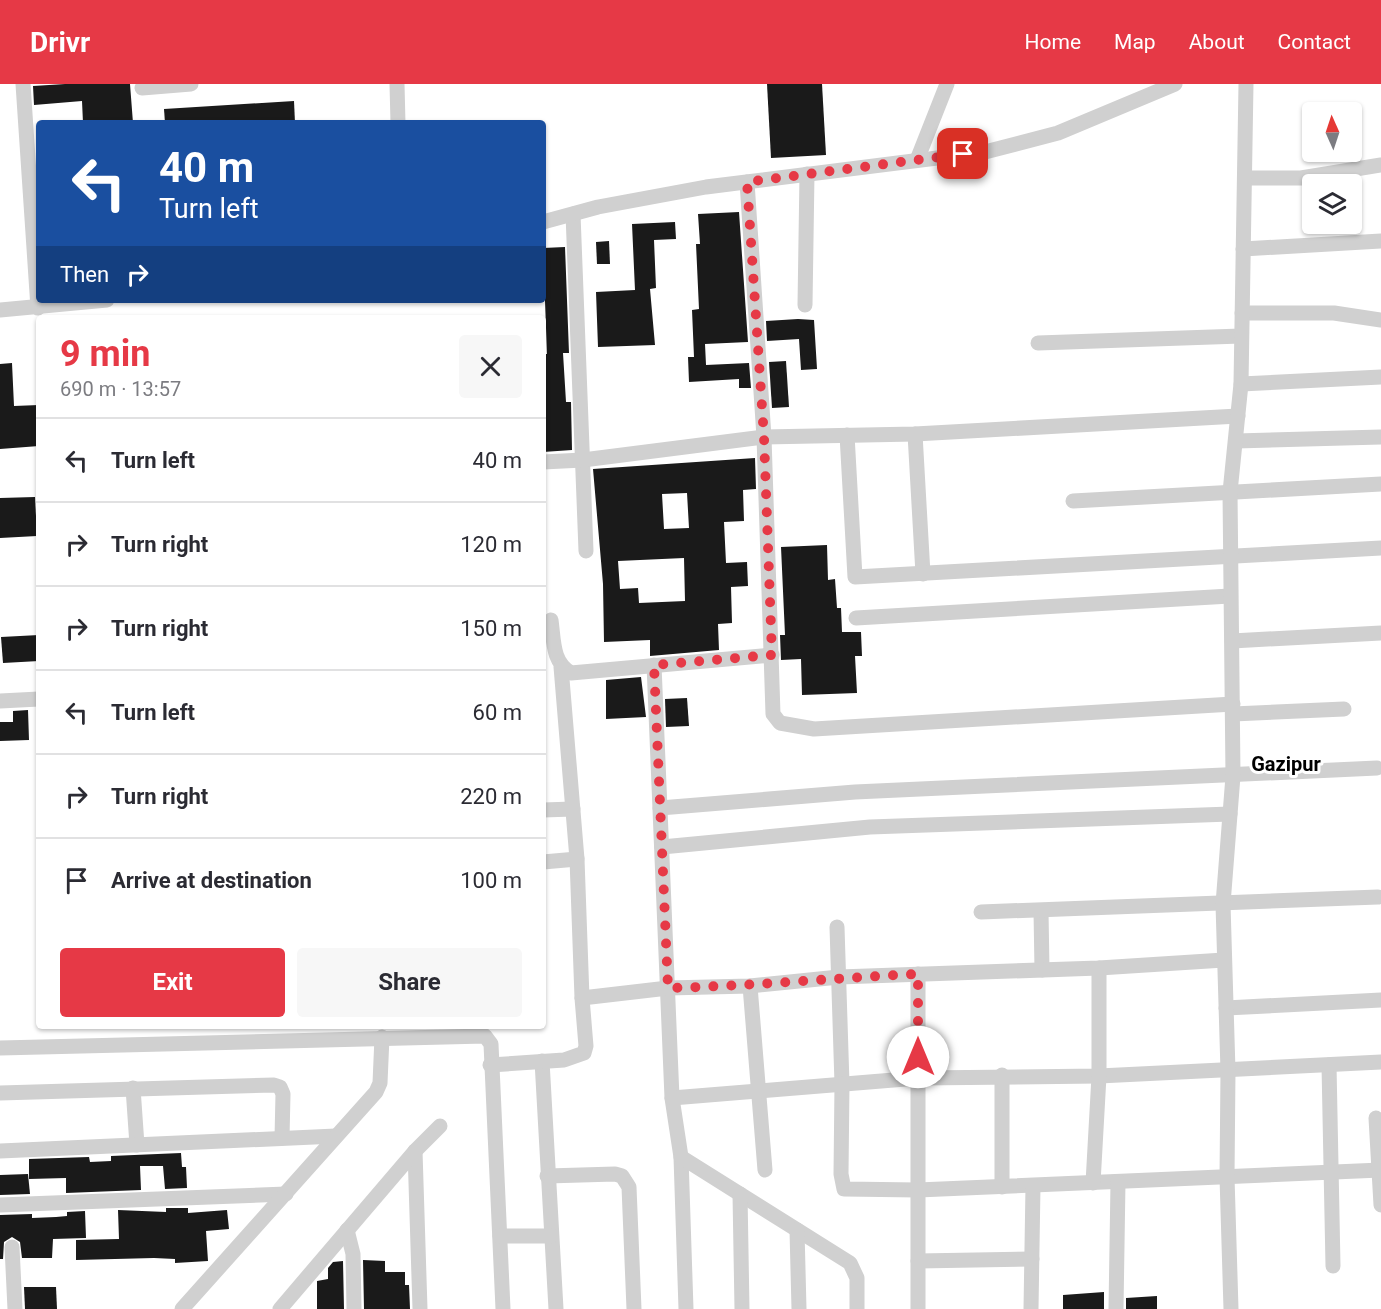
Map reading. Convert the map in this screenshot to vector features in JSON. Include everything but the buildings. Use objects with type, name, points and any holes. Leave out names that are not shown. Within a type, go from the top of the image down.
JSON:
[{"type":"street","points":[[23,84],[36,212]]},
{"type":"street","points":[[142,87],[192,84]]},
{"type":"street","points":[[397,84],[398,120]]},
{"type":"street","points":[[917,160],[947,84]]},
{"type":"street","points":[[546,221],[706,187],[986,152],[1058,133],[1175,84]]},
{"type":"street","points":[[1231,1309],[1227,1177],[1228,1071],[1222,904],[1233,776],[1230,492],[1240,384],[1246,84]]},
{"type":"street","points":[[1245,178],[1301,178],[1381,165]]},
{"type":"street","points":[[805,305],[807,174]]},
{"type":"street","points":[[747,182],[764,437],[773,714],[780,723],[814,729],[1233,709],[1344,709]]},
{"type":"street","points":[[573,214],[586,551]]},
{"type":"street","points":[[1243,249],[1381,241]]},
{"type":"street","points":[[0,310],[46,310],[89,303]]},
{"type":"street","points":[[1242,313],[1334,313],[1381,320]]},
{"type":"street","points":[[1038,343],[1241,336]]},
{"type":"street","points":[[1240,384],[1381,377]]},
{"type":"street","points":[[546,462],[583,460],[764,437],[915,434],[1238,416]]},
{"type":"street","points":[[915,434],[923,574]]},
{"type":"street","points":[[847,435],[855,576],[1381,548]]},
{"type":"street","points":[[1236,441],[1381,437]]},
{"type":"street","points":[[1073,501],[1381,483]]},
{"type":"street","points":[[856,618],[1230,596]]},
{"type":"street","points":[[490,1065],[564,1060],[584,1053],[586,1046],[573,809],[561,667],[556,658],[551,620]]},
{"type":"street","points":[[1232,641],[1381,633]]},
{"type":"street","points":[[561,667],[571,673],[581,673],[772,655]]},
{"type":"street","points":[[654,665],[672,1098],[681,1157],[686,1309]]},
{"type":"street","points":[[0,701],[36,699]]},
{"type":"street","points":[[660,808],[855,792],[1377,768]]},
{"type":"street","points":[[546,810],[573,809]]},
{"type":"street","points":[[662,847],[870,827],[1230,814]]},
{"type":"street","points":[[546,862],[577,859]]},
{"type":"street","points":[[981,912],[1378,897]]},
{"type":"street","points":[[1041,911],[1042,970]]},
{"type":"street","points":[[837,927],[842,1084],[841,1174],[844,1189],[918,1190],[1033,1186],[1380,1170]]},
{"type":"street","points":[[582,998],[668,988],[750,986],[839,977],[1099,968],[1224,960]]},
{"type":"street","points":[[1093,1183],[1099,1076],[1099,968]]},
{"type":"street","points":[[918,974],[918,1309]]},
{"type":"street","points":[[750,986],[765,1170]]},
{"type":"street","points":[[1226,1008],[1381,1000]]},
{"type":"street","points":[[0,1048],[485,1036],[491,1044],[490,1065],[503,1309]]},
{"type":"street","points":[[182,1309],[376,1092],[380,1083],[382,1037]]},
{"type":"street","points":[[542,1061],[556,1309]]},
{"type":"street","points":[[672,1098],[759,1093],[918,1078],[1002,1075],[1099,1076],[1381,1062]]},
{"type":"street","points":[[1329,1065],[1333,1266]]},
{"type":"street","points":[[1002,1075],[1002,1187]]},
{"type":"street","points":[[0,1093],[133,1088],[280,1087],[283,1094],[282,1138]]},
{"type":"street","points":[[133,1088],[137,1145]]},
{"type":"street","points":[[1376,1118],[1381,1205]]},
{"type":"street","points":[[279,1309],[415,1151],[440,1126]]},
{"type":"street","points":[[0,1151],[336,1136]]},
{"type":"street","points":[[415,1151],[420,1309]]},
{"type":"street","points":[[681,1157],[850,1263],[857,1278],[857,1309]]},
{"type":"street","points":[[547,1176],[615,1174],[626,1180],[629,1187],[634,1309]]},
{"type":"street","points":[[1116,1309],[1118,1182]]},
{"type":"street","points":[[1031,1309],[1033,1186]]},
{"type":"street","points":[[0,1205],[286,1194]]},
{"type":"street","points":[[740,1194],[742,1309]]},
{"type":"street","points":[[347,1230],[353,1254],[354,1309]]},
{"type":"street","points":[[797,1230],[799,1309]]},
{"type":"street","points":[[500,1236],[551,1236]]},
{"type":"street","points":[[10,1299],[12,1248]]},
{"type":"street","points":[[918,1261],[1032,1258]]},
{"type":"district","name":"Gazipur","points":[[1286,764]]},
{"type":"route","points":[[918,1057],[918,974],[839,977],[750,986],[668,988],[654,665],[772,655],[764,437],[747,182],[963,154]]}]
